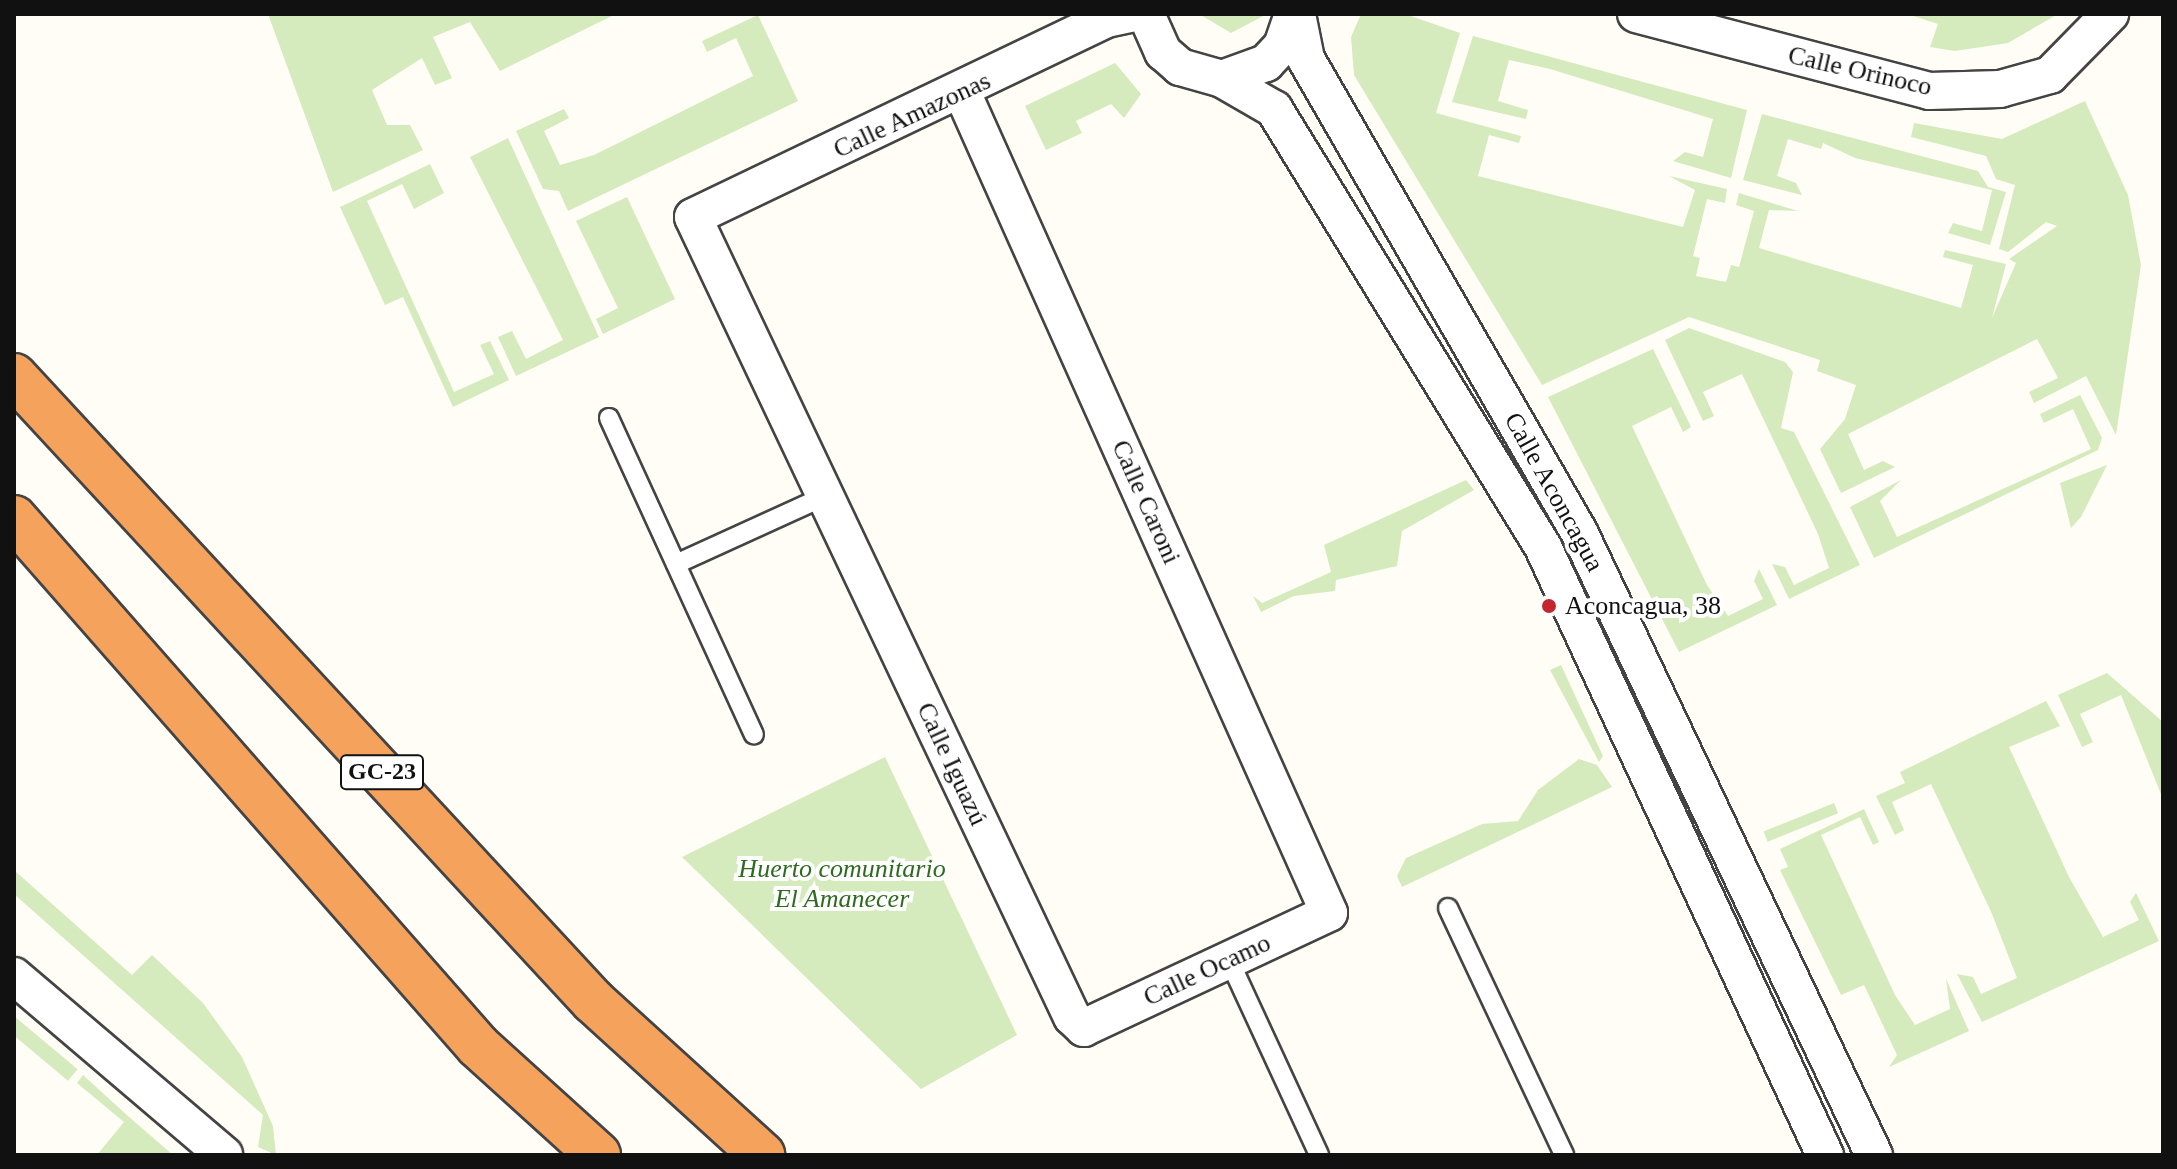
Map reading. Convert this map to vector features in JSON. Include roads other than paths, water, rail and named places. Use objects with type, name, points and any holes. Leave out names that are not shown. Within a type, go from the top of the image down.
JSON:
[{"type":"highway","name":"GC-23","points":[[14,376],[593,1001],[762,1155]]},
{"type":"highway","points":[[14,518],[478,1046],[598,1155]]},
{"type":"street","name":"Calle Amazonas","points":[[693,217],[962,92],[1107,19],[1130,14]]},
{"type":"street","name":"Calle Aconcagua","points":[[1146,14],[1163,52],[1180,67],[1222,79],[1274,109],[1543,547],[1825,1155]]},
{"type":"street","name":"Calle Aconcagua","points":[[1295,14],[1306,59],[1579,532],[1874,1155]]},
{"type":"street","points":[[1222,79],[1266,63],[1282,46],[1295,14]]},
{"type":"street","name":"Calle Orinoco","points":[[1636,14],[1929,91],[2000,89],[2050,75],[2110,14]]},
{"type":"street","name":"Calle Caroni","points":[[962,92],[1329,913]]},
{"type":"street","name":"Calle Iguazú","points":[[693,217],[1072,1017],[1084,1028]]},
{"type":"street","name":"Calle Ocamo","points":[[1084,1028],[1329,913]]},
{"type":"street","points":[[14,976],[224,1155]]},
{"type":"lane","points":[[609,418],[754,734]]},
{"type":"lane","points":[[676,564],[825,496]]},
{"type":"lane","points":[[1448,908],[1564,1155]]},
{"type":"lane","points":[[1229,960],[1319,1155]]},
{"type":"place","name":"Aconcagua, 38","points":[[1549,606]]},
{"type":"park label","name":"Huerto comunitario El Amanecer","points":[[842,884]]}]
